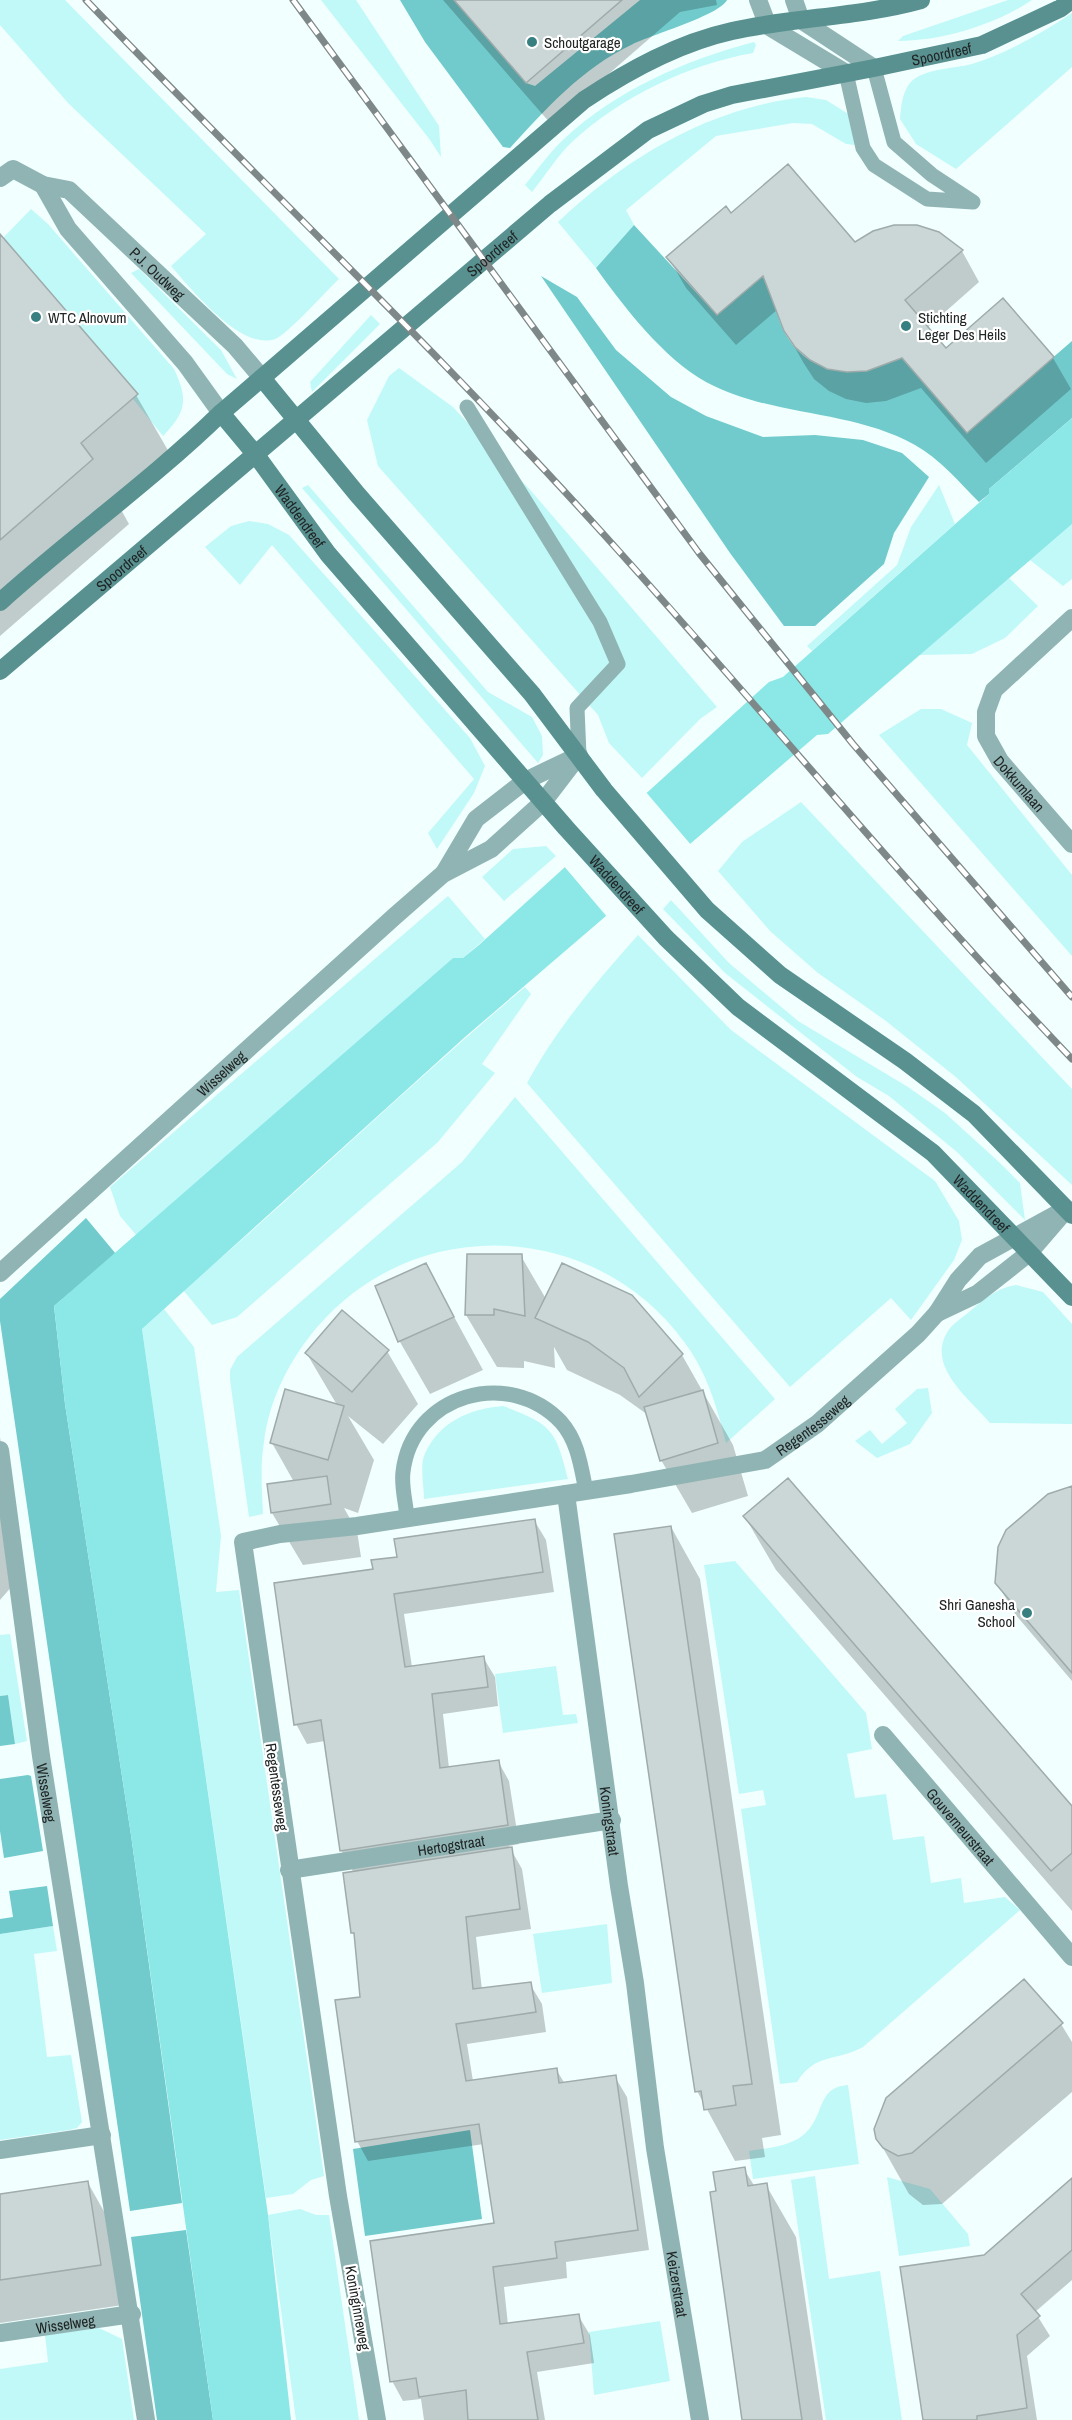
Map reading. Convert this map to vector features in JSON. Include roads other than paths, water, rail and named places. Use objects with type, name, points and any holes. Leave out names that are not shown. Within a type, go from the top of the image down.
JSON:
[{"type":"main road","points":[[0,602],[61,548],[176,457],[221,413],[584,100],[617,78],[673,50],[731,31],[921,0]]},
{"type":"main road","name":"Spoordreef","points":[[0,671],[175,520],[296,422],[550,204],[648,130],[703,104],[732,94],[982,45],[1062,8],[1071,0]]},
{"type":"main road","points":[[262,378],[296,422],[532,694],[604,790],[707,910],[780,975],[905,1061],[974,1114],[1069,1212]]},
{"type":"main road","name":"Waddendreef","points":[[221,413],[256,455],[328,554],[543,802],[666,938],[738,1008],[933,1153],[1072,1297]]},
{"type":"street","points":[[759,0],[768,26],[846,73]]},
{"type":"street","points":[[794,0],[801,20],[874,68]]},
{"type":"street","name":"P.J. Oudweg","points":[[0,178],[13,169],[43,185],[69,190],[236,346],[262,378]]},
{"type":"street","points":[[43,185],[68,229],[185,363],[221,413]]},
{"type":"street","name":"Dokkumlaan","points":[[1072,618],[994,690],[986,712],[986,736],[1000,761],[1072,844]]},
{"type":"street","name":"Wisselweg","points":[[443,874],[476,819],[525,781],[579,755]]},
{"type":"street","name":"Wisselweg","points":[[0,1273],[237,1056],[443,874],[490,849],[543,802],[579,755]]},
{"type":"street","name":"Regentesseweg","points":[[338,2196],[243,1542],[280,1534],[407,1518],[586,1491],[765,1460],[817,1424],[937,1312],[958,1280],[980,1256],[1069,1212]]},
{"type":"street","name":"Regentesseweg","points":[[937,1312],[978,1294],[1029,1253],[1069,1212]]},
{"type":"street","name":"Wisselweg","points":[[0,1450],[41,1756],[132,2314],[147,2420]]},
{"type":"street","name":"Koningstraat","points":[[566,1494],[655,2148]]},
{"type":"street","name":"Gouverneurstraat","points":[[883,1735],[1072,1957]]},
{"type":"street","name":"Hertogstraat","points":[[289,1870],[612,1820]]},
{"type":"street","points":[[0,2150],[102,2135]]},
{"type":"street","name":"Keizerstraat","points":[[655,2148],[700,2420]]},
{"type":"street","name":"Koninginneweg","points":[[338,2196],[377,2420]]},
{"type":"street","name":"Wisselweg","points":[[0,2332],[132,2314]]},
{"type":"lane","points":[[846,73],[863,148],[874,165],[927,199],[973,202],[932,175],[894,142],[874,68]]},
{"type":"lane","points":[[467,407],[600,622],[618,664],[577,708],[579,755]]},
{"type":"lane","points":[[407,1518],[403,1472],[411,1444],[428,1419],[452,1401],[480,1392],[510,1393],[539,1404],[562,1423],[577,1449],[586,1491]]},
{"type":"railway","points":[[86,0],[408,327],[535,460],[657,593],[951,928],[1072,1059]]},
{"type":"railway","points":[[293,0],[699,553],[853,744],[1072,997]]},
{"type":"place","name":"Schoutgarage","points":[[532,42]]},
{"type":"place","name":"WTC Alnovum","points":[[36,317]]},
{"type":"place","name":"Stichting Leger Des Heils","points":[[906,326]]},
{"type":"place","name":"Shri Ganesha School","points":[[1027,1613]]}]
